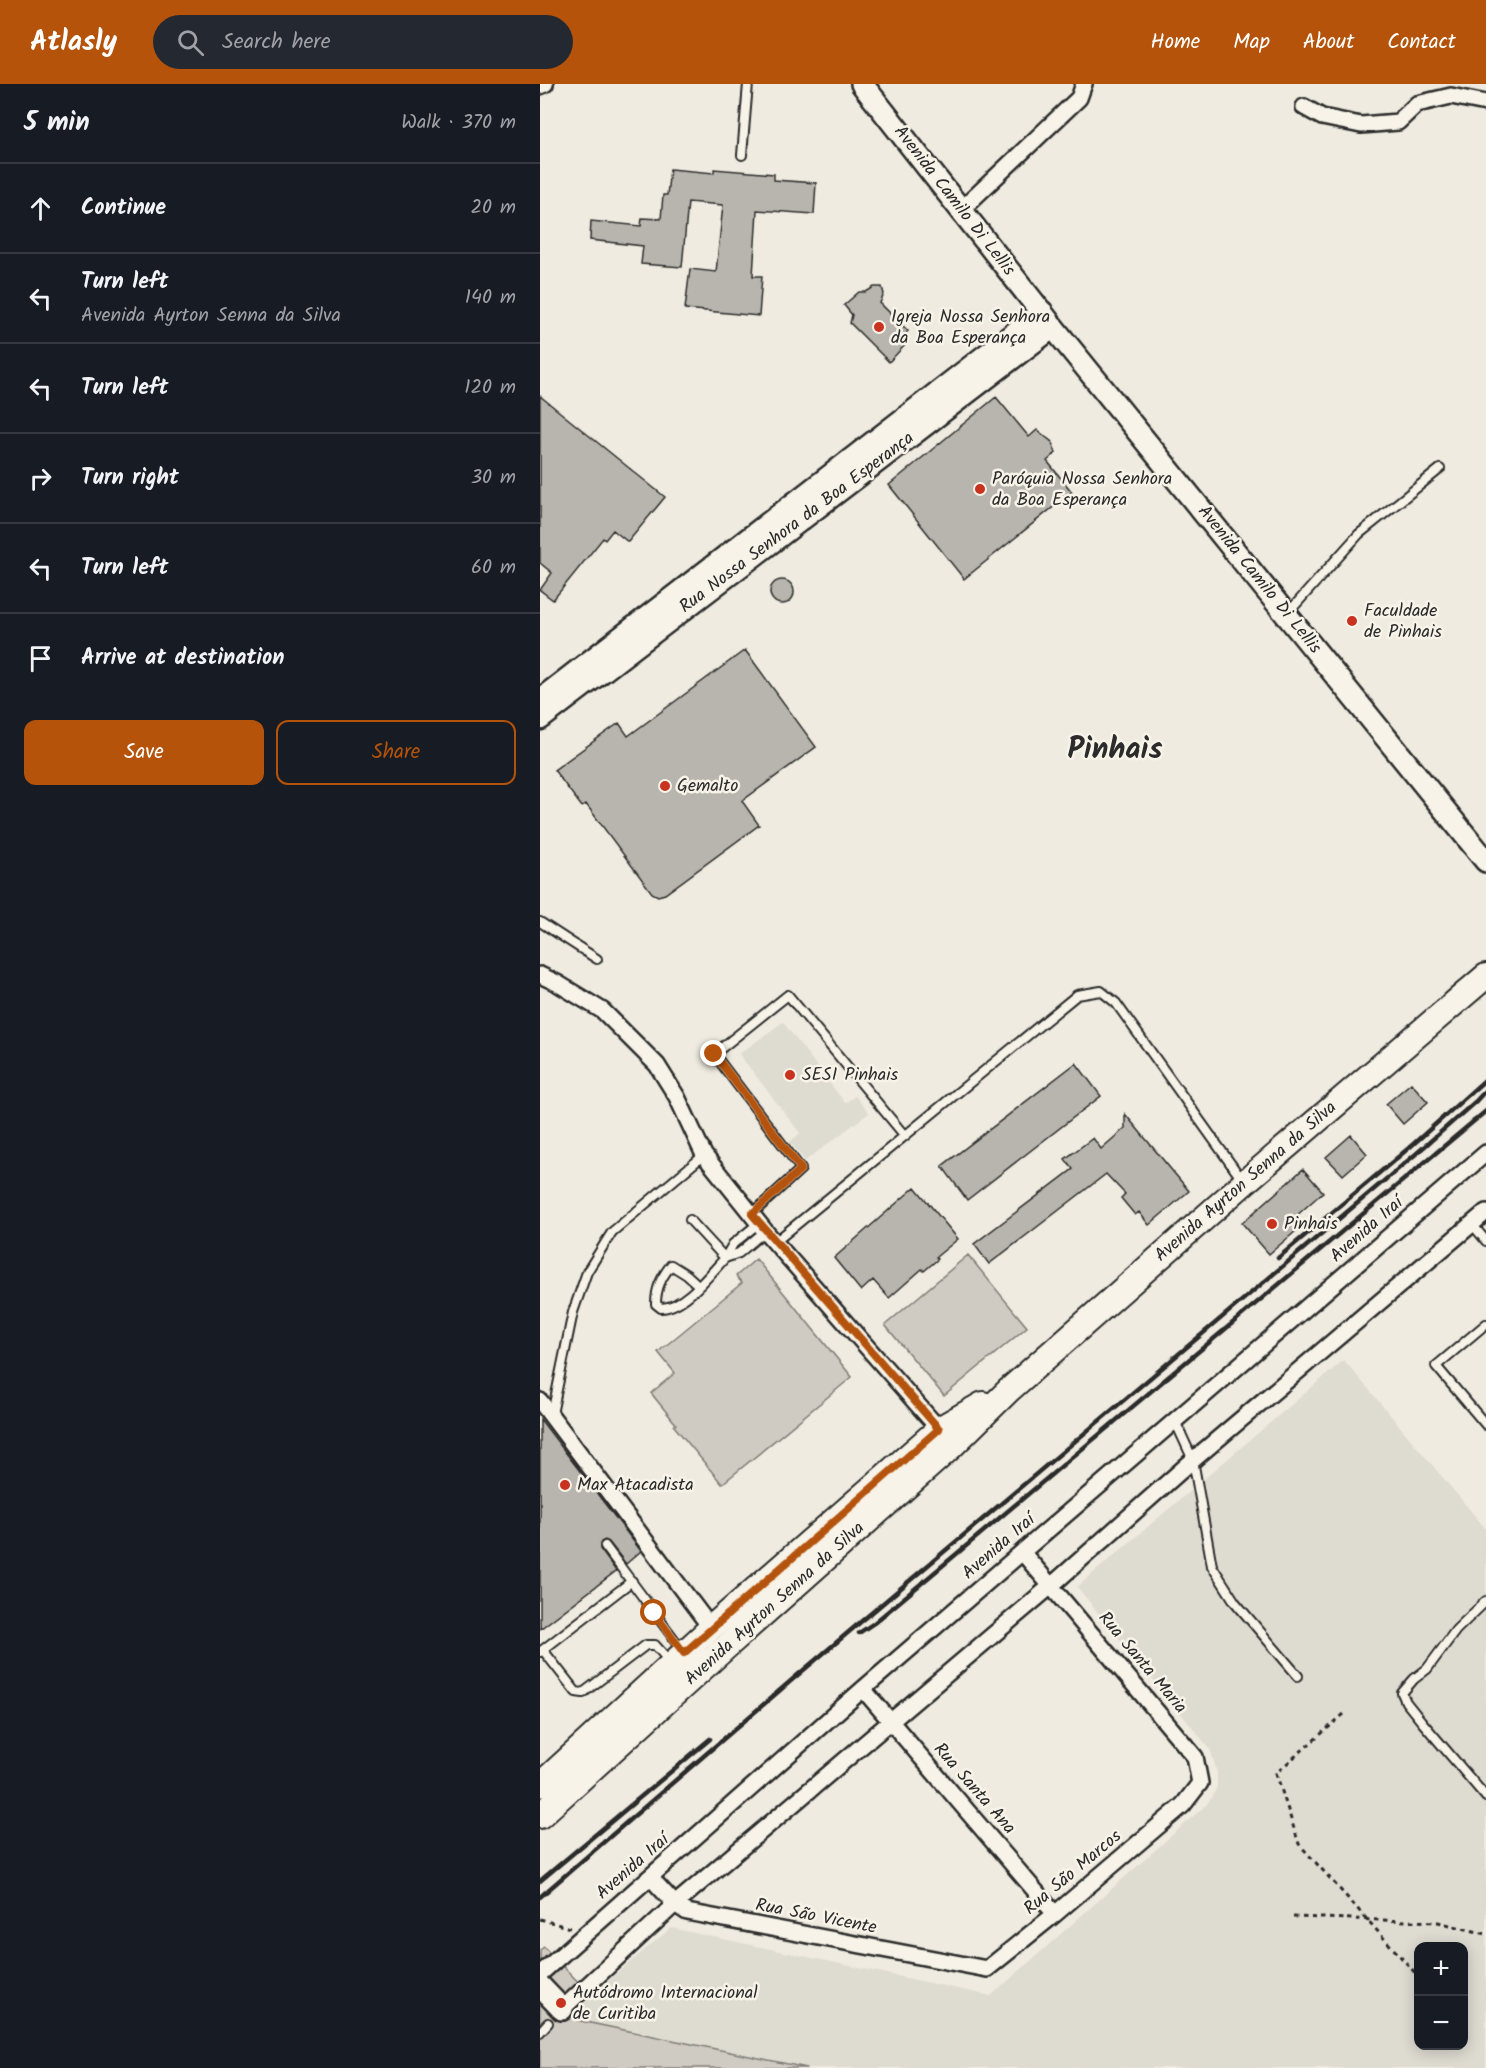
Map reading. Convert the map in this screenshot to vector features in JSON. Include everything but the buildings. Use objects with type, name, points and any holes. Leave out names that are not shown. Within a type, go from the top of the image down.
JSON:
[{"type":"main road","name":"Avenida Camilo Di Lellis","points":[[862,84],[1047,320],[1483,855]]},
{"type":"main road","name":"Rua Nossa Senhora da Boa Esperança","points":[[540,719],[548,696],[1047,320]]},
{"type":"main road","name":"Avenida Ayrton Senna da Silva","points":[[540,1785],[686,1668],[952,1446],[1009,1390],[1244,1183],[1486,976]]},
{"type":"main road","name":"Avenida Ayrton Senna da Silva","points":[[540,1816],[686,1668],[711,1628],[939,1429],[1009,1390]]},
{"type":"main road","points":[[540,1986],[555,2016]]},
{"type":"street","points":[[540,86],[545,84]]},
{"type":"street","points":[[961,210],[1079,98],[1084,84]]},
{"type":"street","points":[[1304,107],[1322,117],[1361,125],[1398,122],[1418,104],[1451,96],[1486,103]]},
{"type":"street","points":[[540,975],[603,1011],[650,1057],[677,1097],[704,1155],[763,1228],[939,1429]]},
{"type":"street","name":"Avenida Iraí","points":[[540,1974],[863,1689],[1486,1153]]},
{"type":"street","points":[[555,2016],[675,1904],[1052,1585],[1193,1461],[1486,1212]]},
{"type":"street","points":[[540,1401],[711,1628]]},
{"type":"street","name":"Rua Santa Maria","points":[[1023,1553],[1195,1757],[1200,1783],[1183,1805]]},
{"type":"street","name":"Rua Santa Ana","points":[[863,1689],[1055,1914]]},
{"type":"street","name":"Rua São Marcos","points":[[987,1969],[1183,1805]]},
{"type":"street","name":"Rua São Vicente","points":[[651,1878],[675,1904],[687,1912],[987,1969]]},
{"type":"lane","points":[[742,155],[748,84]]},
{"type":"lane","points":[[1287,614],[1359,534],[1440,469]]},
{"type":"lane","points":[[540,922],[597,958]]},
{"type":"lane","points":[[763,1228],[905,1136],[1077,995],[1101,991],[1116,1003],[1244,1183]]},
{"type":"lane","points":[[698,1285],[671,1265],[656,1291],[656,1304],[661,1308],[669,1308],[682,1300],[698,1285],[725,1258],[739,1253],[763,1228],[801,1169],[714,1054],[788,995],[905,1136]]},
{"type":"lane","points":[[552,1416],[573,1312],[586,1272],[612,1232],[704,1155]]},
{"type":"lane","points":[[690,1220],[725,1258]]},
{"type":"lane","points":[[1472,1224],[1486,1241]]},
{"type":"lane","points":[[1486,1324],[1436,1366],[1486,1425]]},
{"type":"lane","points":[[1175,1421],[1193,1461],[1212,1566],[1235,1602],[1298,1676]]},
{"type":"lane","points":[[606,1546],[632,1581],[686,1668]]},
{"type":"lane","points":[[632,1581],[541,1651],[579,1693],[646,1645],[655,1645],[686,1668]]},
{"type":"lane","points":[[1486,1601],[1456,1630],[1427,1669],[1402,1693],[1406,1702],[1422,1722],[1486,1797]]},
{"type":"lane","points":[[540,2032],[555,2016]]},
{"type":"path","points":[[1344,1714],[1276,1773],[1299,1844],[1414,1970]]},
{"type":"path","points":[[1293,1917],[1438,1922],[1486,1934]]},
{"type":"path","points":[[540,1919],[586,1932]]},
{"type":"shaded area","name":"SESI Pinhais","points":[[783,1022],[845,1103],[855,1096],[869,1113],[805,1161],[790,1142],[800,1133],[739,1054]]},
{"type":"shaded area","points":[[968,1255],[1027,1327],[944,1396],[885,1325]]},
{"type":"shaded area","points":[[756,1259],[852,1377],[722,1484],[674,1426],[676,1424],[651,1393],[675,1373],[658,1352],[742,1283],[736,1276]]},
{"type":"shaded area","points":[[1344,1360],[1486,1529],[1486,2068],[806,2068],[576,2020],[573,2014],[573,2010],[671,1928],[991,1996],[1206,1805],[1217,1786],[1217,1772],[1210,1749],[1077,1587]]},
{"type":"shaded area","name":"Autódromo Internacional de Curitiba","points":[[544,1947],[591,1995],[574,2012],[576,2020],[807,2068],[540,2068],[540,1950]]},
{"type":"railway","points":[[1278,1258],[1410,1147],[1486,1079]]},
{"type":"railway","points":[[540,1897],[793,1679],[1417,1153],[1486,1090]]},
{"type":"railway","points":[[859,1633],[874,1623],[1486,1111]]},
{"type":"railway","points":[[540,1881],[710,1739]]},
{"type":"place","name":"Igreja Nossa Senhora da Boa Esperança","points":[[879,327]]},
{"type":"place","name":"Paróquia Nossa Senhora da Boa Esperança","points":[[980,489]]},
{"type":"place","name":"Faculdade de Pinhais","points":[[1352,621]]},
{"type":"place","name":"Gemalto","points":[[665,786]]},
{"type":"place","name":"SESI Pinhais","points":[[790,1075]]},
{"type":"place","name":"Pinhais","points":[[1272,1224]]},
{"type":"place","name":"Max Atacadista","points":[[565,1485]]},
{"type":"place","name":"Autódromo Internacional de Curitiba","points":[[561,2003]]},
{"type":"district","name":"Pinhais","points":[[1115,750]]},
{"type":"route","points":[[654,1613],[684,1653],[939,1429],[752,1214],[801,1169],[714,1054]]}]
